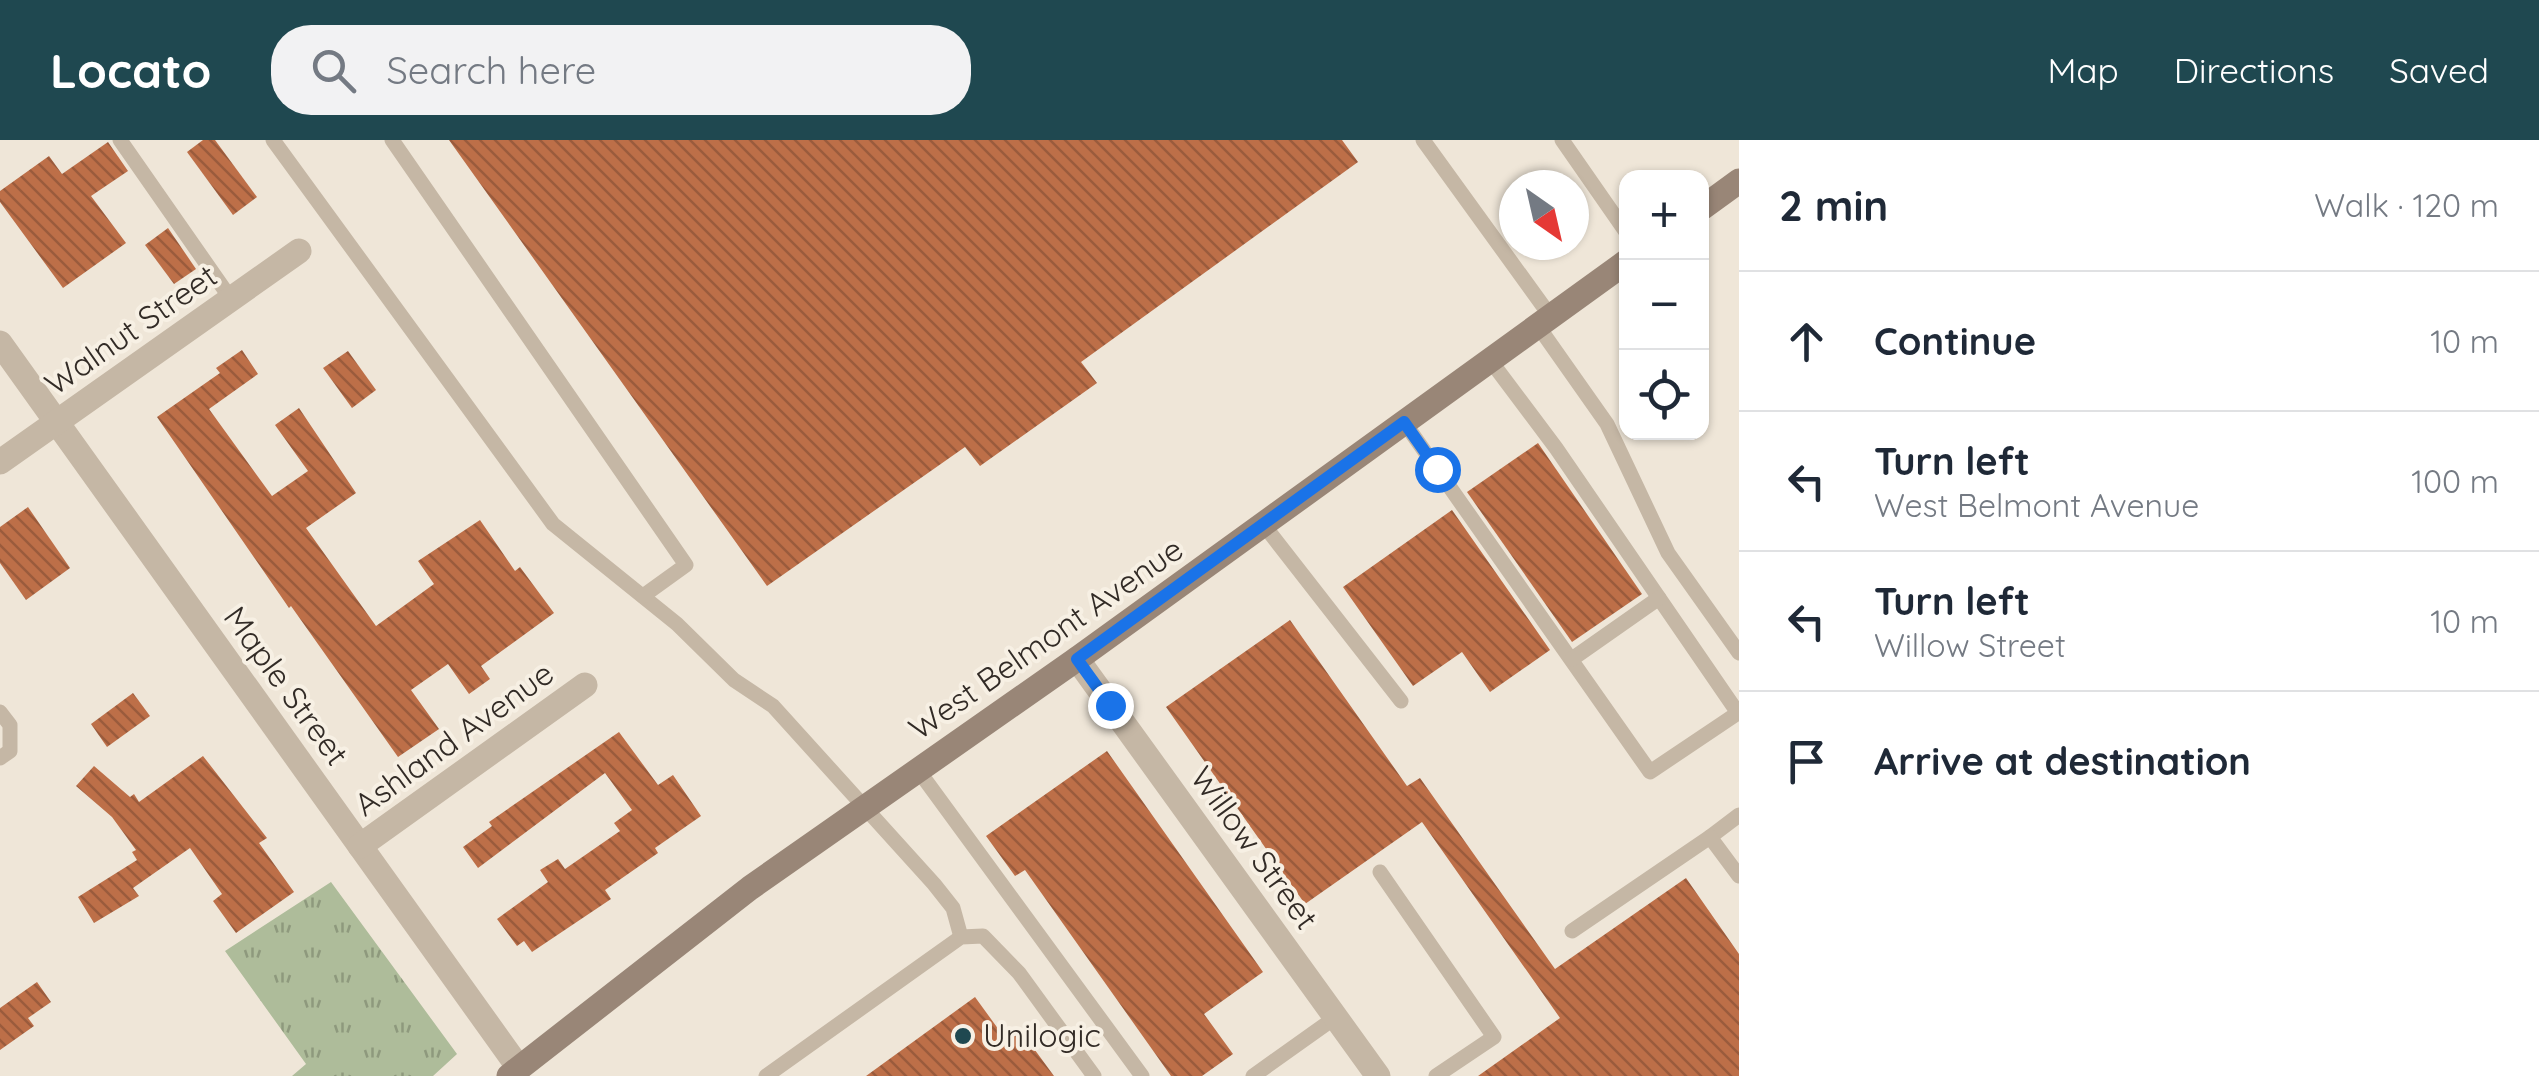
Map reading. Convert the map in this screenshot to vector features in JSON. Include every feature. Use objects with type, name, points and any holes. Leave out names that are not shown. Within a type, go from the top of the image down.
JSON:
[{"type":"main road","points":[[1709,203],[1739,181]]},
{"type":"main road","name":"West Belmont Avenue","points":[[520,1073],[676,944],[1619,267]]},
{"type":"street","name":"Walnut Street","points":[[0,462],[299,251]]},
{"type":"street","name":"Maple Street","points":[[0,343],[520,1073]]},
{"type":"street","name":"Willow Street","points":[[1077,659],[1378,1076]]},
{"type":"street","name":"Ashland Avenue","points":[[360,846],[585,685]]},
{"type":"lane","points":[[120,140],[231,299]]},
{"type":"lane","points":[[273,140],[553,524],[677,624],[734,680],[773,706],[934,884],[953,908],[961,936]]},
{"type":"lane","points":[[392,140],[686,565],[643,596]]},
{"type":"lane","points":[[1423,140],[1544,321],[1607,424],[1668,553],[1739,653]]},
{"type":"lane","points":[[1562,140],[1619,222]]},
{"type":"lane","points":[[1404,422],[1650,772],[1738,713],[1490,360]]},
{"type":"lane","points":[[1263,524],[1401,701]]},
{"type":"lane","points":[[1572,659],[1660,598]]},
{"type":"lane","points":[[0,712],[10,726],[10,751],[0,758]]},
{"type":"lane","points":[[918,770],[1142,1076]]},
{"type":"lane","points":[[1572,931],[1739,815]]},
{"type":"lane","points":[[1710,837],[1739,876]]},
{"type":"lane","points":[[1380,872],[1494,1037],[1436,1076]]},
{"type":"lane","points":[[766,1076],[961,936],[983,936],[1002,952],[1094,1076]]},
{"type":"lane","points":[[1252,1076],[1336,1018]]},
{"type":"green space","points":[[331,882],[457,1054],[433,1076],[292,1076],[306,1064],[225,951]]},
{"type":"building","points":[[203,140],[215,140],[257,197],[233,215],[187,152]]},
{"type":"building","points":[[449,140],[1342,140],[1358,162],[1081,362],[1097,383],[980,466],[965,447],[767,586]]},
{"type":"building","points":[[108,142],[128,171],[91,196],[126,243],[63,288],[0,202],[0,191],[49,156],[62,174]]},
{"type":"building","points":[[168,228],[196,269],[174,284],[145,245]]},
{"type":"building","points":[[242,350],[258,374],[209,409],[272,496],[308,471],[275,425],[299,408],[356,493],[306,528],[376,626],[434,584],[418,561],[480,520],[515,571],[520,567],[554,613],[481,666],[490,679],[469,694],[448,664],[411,690],[439,729],[398,757],[157,417],[220,373],[216,368]]},
{"type":"building","points":[[348,351],[376,390],[352,408],[323,368]]},
{"type":"building","points":[[1538,443],[1642,594],[1572,642],[1467,492]]},
{"type":"building","points":[[28,507],[70,568],[26,600],[0,563],[0,527]]},
{"type":"building","points":[[1452,510],[1550,650],[1490,692],[1462,652],[1413,686],[1343,587]]},
{"type":"building","points":[[1290,620],[1407,786],[1420,778],[1555,969],[1686,878],[1739,954],[1739,1076],[1478,1076],[1560,1018],[1422,822],[1305,904],[1166,707]]},
{"type":"building","points":[[133,693],[150,716],[107,747],[91,724]]},
{"type":"building","points":[[619,732],[658,785],[673,775],[701,816],[655,848],[658,853],[605,890],[611,899],[532,952],[524,941],[517,946],[497,919],[548,882],[540,870],[558,859],[565,869],[620,831],[614,823],[632,810],[605,773],[478,868],[463,847],[492,826],[489,822]]},
{"type":"building","points":[[1107,751],[1263,972],[1204,1014],[1233,1054],[1202,1076],[1171,1076],[1025,870],[1015,876],[986,836]]},
{"type":"building","points":[[203,756],[267,838],[259,843],[294,892],[236,933],[213,901],[222,894],[190,848],[133,888],[139,896],[94,923],[78,897],[137,860],[132,852],[136,850],[112,817],[76,786],[94,766],[130,797],[134,794],[139,802]]},
{"type":"building","points":[[37,982],[51,1002],[28,1018],[34,1026],[0,1050],[0,1008]]},
{"type":"building","name":"Unilogic","points":[[975,997],[1007,1041],[1021,1031],[1054,1076],[866,1076]]},
{"type":"place","name":"Unilogic","points":[[963,1036]]},
{"type":"route","points":[[1110,705],[1077,659],[1404,422],[1437,469]]}]
